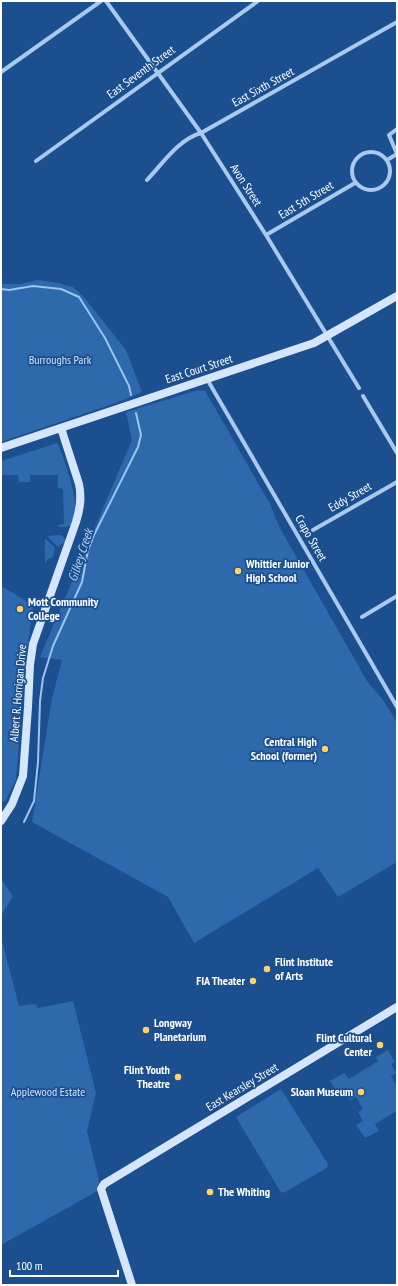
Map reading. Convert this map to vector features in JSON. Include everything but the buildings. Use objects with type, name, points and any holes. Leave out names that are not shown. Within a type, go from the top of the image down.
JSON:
[{"type":"street","points":[[1,72],[101,1]]},
{"type":"street","name":"Avon Street","points":[[106,1],[201,133],[266,235],[359,388]]},
{"type":"street","name":"East Seventh Street","points":[[36,161],[258,1]]},
{"type":"street","name":"East Sixth Street","points":[[147,180],[178,148],[192,136],[201,133],[397,22]]},
{"type":"street","points":[[387,160],[396,154],[389,135],[397,129]]},
{"type":"street","points":[[369,151],[379,153],[387,160],[391,169],[389,179],[382,187],[373,190],[363,189],[355,182],[351,173],[353,162],[359,154],[369,151]]},
{"type":"street","name":"East 5th Street","points":[[266,235],[355,182]]},
{"type":"street","name":"East Court Street","points":[[1,448],[300,349],[328,336],[397,296]]},
{"type":"street","name":"Crapo Street","points":[[207,379],[396,704]]},
{"type":"street","points":[[364,396],[397,453]]},
{"type":"street","name":"Albert R. Horrigan Drive","points":[[1,821],[12,804],[23,776],[30,665],[33,644],[76,522],[80,506],[79,484],[61,428]]},
{"type":"street","name":"Eddy Street","points":[[312,530],[397,482]]},
{"type":"street","points":[[362,617],[397,596]]},
{"type":"street","name":"East Kearsley Street","points":[[132,1285],[101,1189],[104,1184],[397,1007]]},
{"type":"green space","name":"Burroughs Park","points":[[38,280],[73,287],[83,296],[126,350],[142,392],[116,403],[1,442],[1,284],[20,284]]},
{"type":"green space","points":[[198,390],[205,391],[211,401],[270,504],[280,528],[367,681],[384,701],[397,723],[397,862],[338,897],[318,868],[194,943],[168,897],[32,822],[52,698],[62,660],[40,657],[132,440],[126,412]]},
{"type":"green space","points":[[57,443],[69,475],[74,498],[74,518],[71,525],[68,527],[59,527],[58,525],[64,524],[63,489],[58,488],[58,475],[30,475],[30,482],[19,482],[18,475],[1,475],[1,461]]},
{"type":"green space","points":[[47,536],[63,536],[66,541],[58,547]]},
{"type":"green space","points":[[45,538],[55,548],[53,557],[48,559],[45,564]]},
{"type":"green space","points":[[1,586],[33,605],[27,653],[16,779],[5,802],[1,801]]},
{"type":"green space","points":[[1,879],[13,896],[1,916]]},
{"type":"green space","name":"Applewood Estate","points":[[1,937],[19,1006],[36,1004],[38,1008],[73,1001],[96,1093],[87,1131],[101,1189],[1,1245]]},
{"type":"green space","points":[[388,1050],[395,1062],[391,1064],[396,1073],[391,1076],[397,1086],[397,1111],[375,1124],[379,1131],[365,1138],[356,1125],[363,1121],[358,1112],[363,1109],[356,1097],[350,1100],[345,1092],[339,1096],[330,1081],[344,1073],[349,1079],[378,1061],[376,1057]]},
{"type":"green space","points":[[281,1089],[328,1164],[327,1168],[283,1193],[280,1191],[236,1117]]},
{"type":"waterway","name":"Gilkey Creek","points":[[1,289],[9,290],[33,286],[61,289],[79,297],[105,338],[129,386],[131,395]]},
{"type":"waterway","name":"Gilkey Creek","points":[[24,822],[34,801],[38,762],[40,701],[43,678],[53,646],[82,582],[88,550],[94,535],[138,447],[141,435],[136,413]]},
{"type":"place","name":"Whittier Junior High School","points":[[238,571]]},
{"type":"place","name":"Mott Community College","points":[[20,609]]},
{"type":"place","name":"Central High School (former)","points":[[325,749]]},
{"type":"place","name":"Flint Institute of Arts","points":[[267,969]]},
{"type":"place","name":"FIA Theater","points":[[253,981]]},
{"type":"place","name":"Longway Planetarium","points":[[146,1030]]},
{"type":"place","name":"Flint Cultural Center","points":[[380,1045]]},
{"type":"place","name":"Flint Youth Theatre","points":[[178,1077]]},
{"type":"place","name":"Sloan Museum","points":[[361,1092]]},
{"type":"place","name":"The Whiting","points":[[210,1192]]}]
